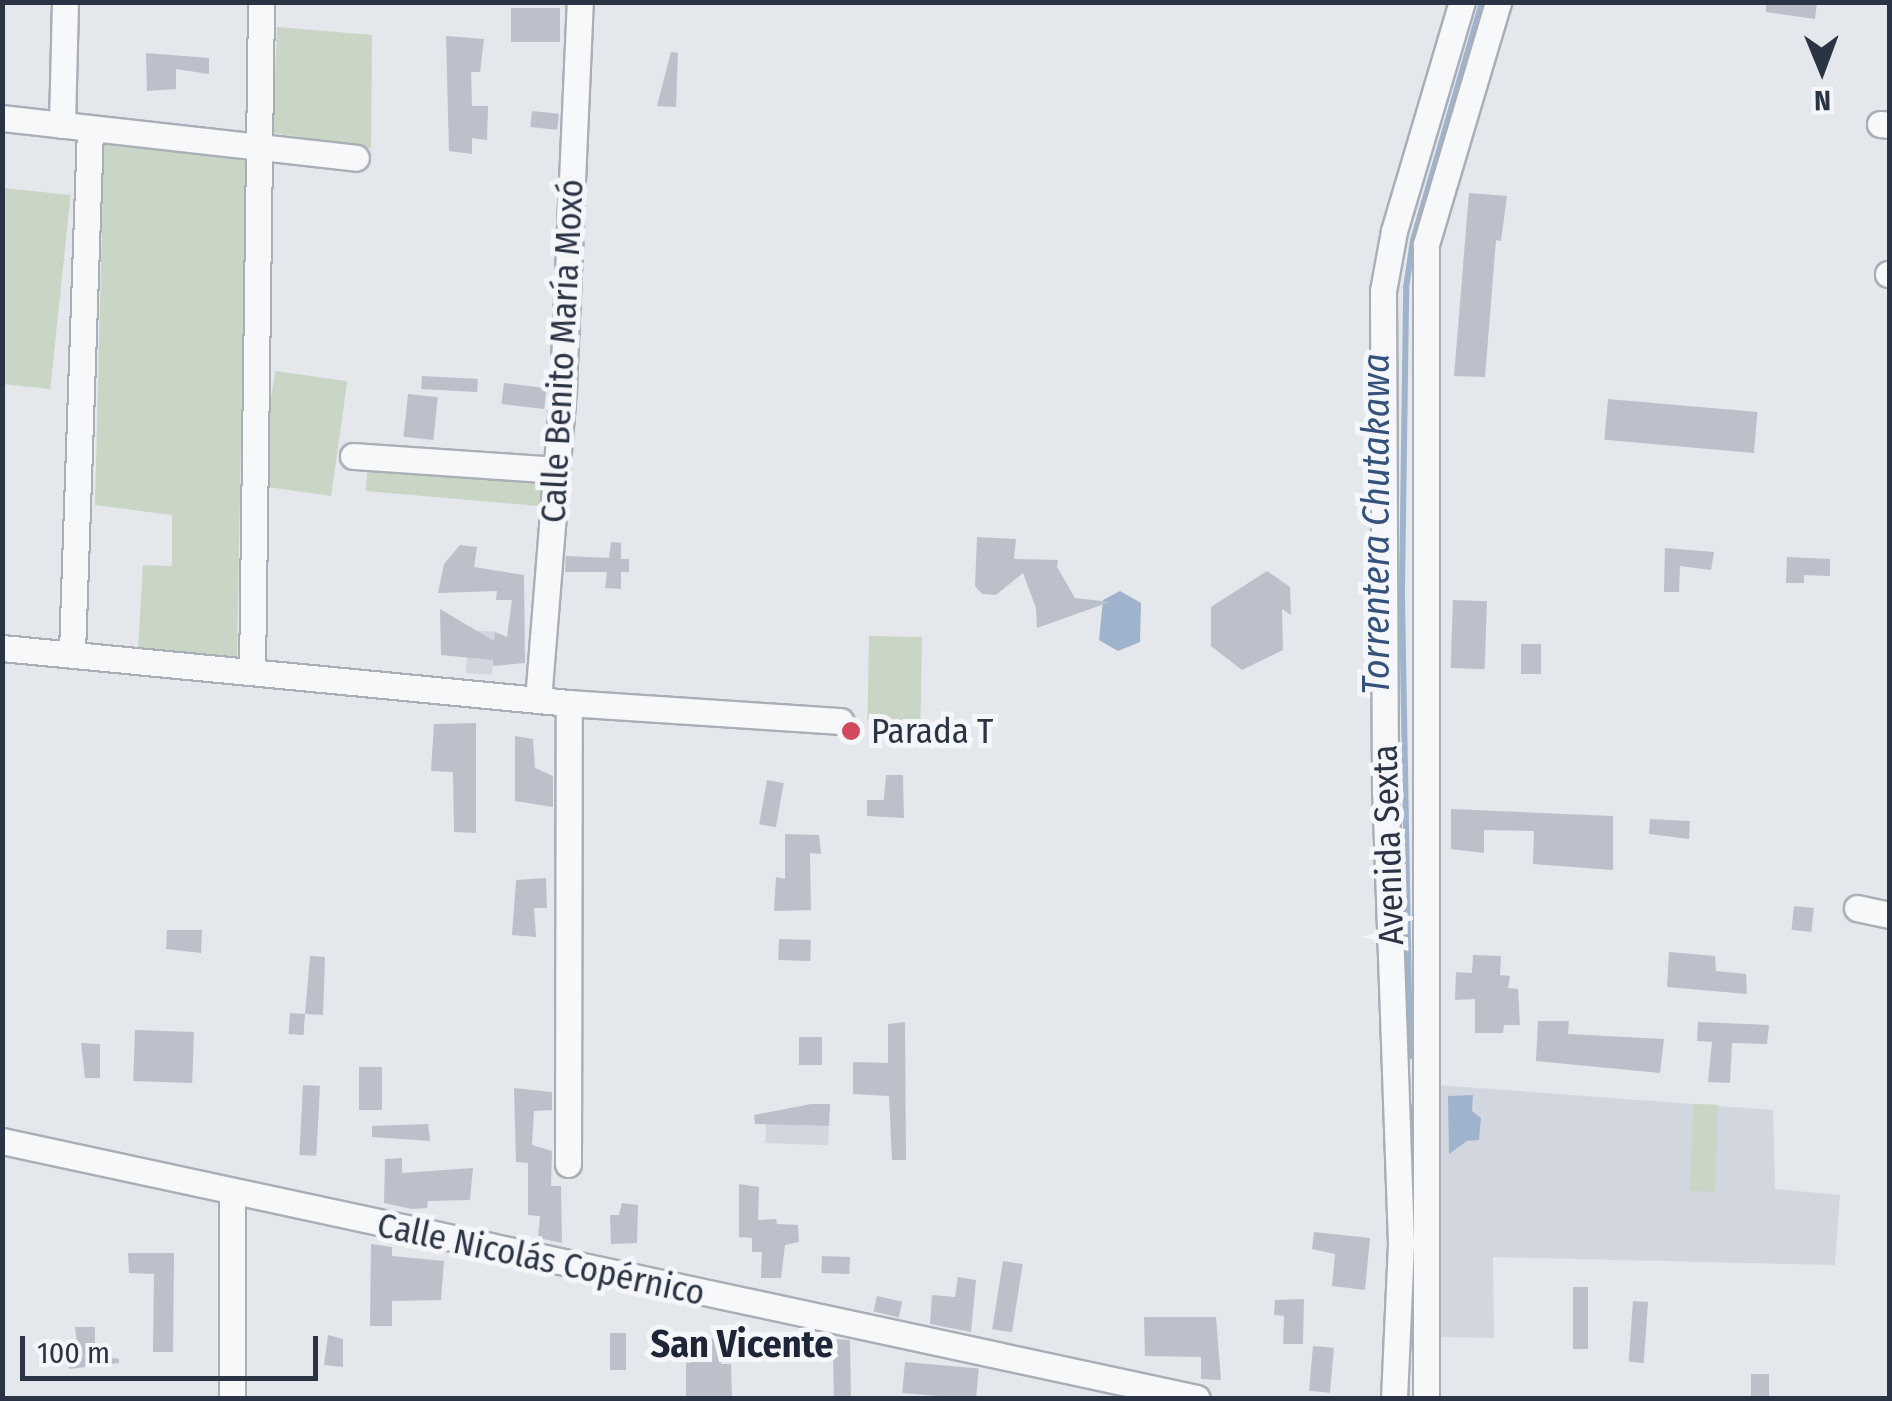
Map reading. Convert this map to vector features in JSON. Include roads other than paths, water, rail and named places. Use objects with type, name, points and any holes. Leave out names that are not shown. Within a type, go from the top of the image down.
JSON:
[{"type":"street","points":[[62,125],[65,2]]},
{"type":"street","points":[[252,672],[261,2]]},
{"type":"street","name":"Calle Benito María Moxó","points":[[538,700],[557,470],[580,2]]},
{"type":"street","name":"Avenida Sexta","points":[[1426,1398],[1408,1072],[1385,773],[1383,291],[1394,231],[1462,2]]},
{"type":"street","name":"Avenida Sexta","points":[[1394,1398],[1408,1072],[1426,244],[1498,2]]},
{"type":"street","points":[[2,118],[356,158]]},
{"type":"street","points":[[72,652],[90,129]]},
{"type":"street","points":[[353,456],[557,470]]},
{"type":"street","points":[[2,648],[569,703],[840,721]]},
{"type":"street","points":[[568,1164],[569,703]]},
{"type":"street","points":[[1856,908],[1890,915]]},
{"type":"street","name":"Calle Nicolás Copérnico","points":[[2,1141],[1197,1398]]},
{"type":"street","points":[[232,1191],[232,1398]]},
{"type":"water","points":[[1120,591],[1141,603],[1140,642],[1118,651],[1099,640],[1103,600]]},
{"type":"water","points":[[1473,1095],[1472,1111],[1481,1118],[1479,1140],[1467,1141],[1449,1154],[1448,1096]]},
{"type":"waterway","name":"Torrentera Chutakawa","points":[[1410,1056],[1402,589],[1406,288],[1413,240],[1482,2]]},
{"type":"waterway","name":"Torrentera Chutakawa","points":[[1410,1107],[1411,1178]]},
{"type":"waterway","name":"Torrentera Chutakawa","points":[[1413,1255],[1414,1298]]},
{"type":"place","name":"Parada T","points":[[851,731]]},
{"type":"district","name":"San Vicente","points":[[742,1345]]}]
